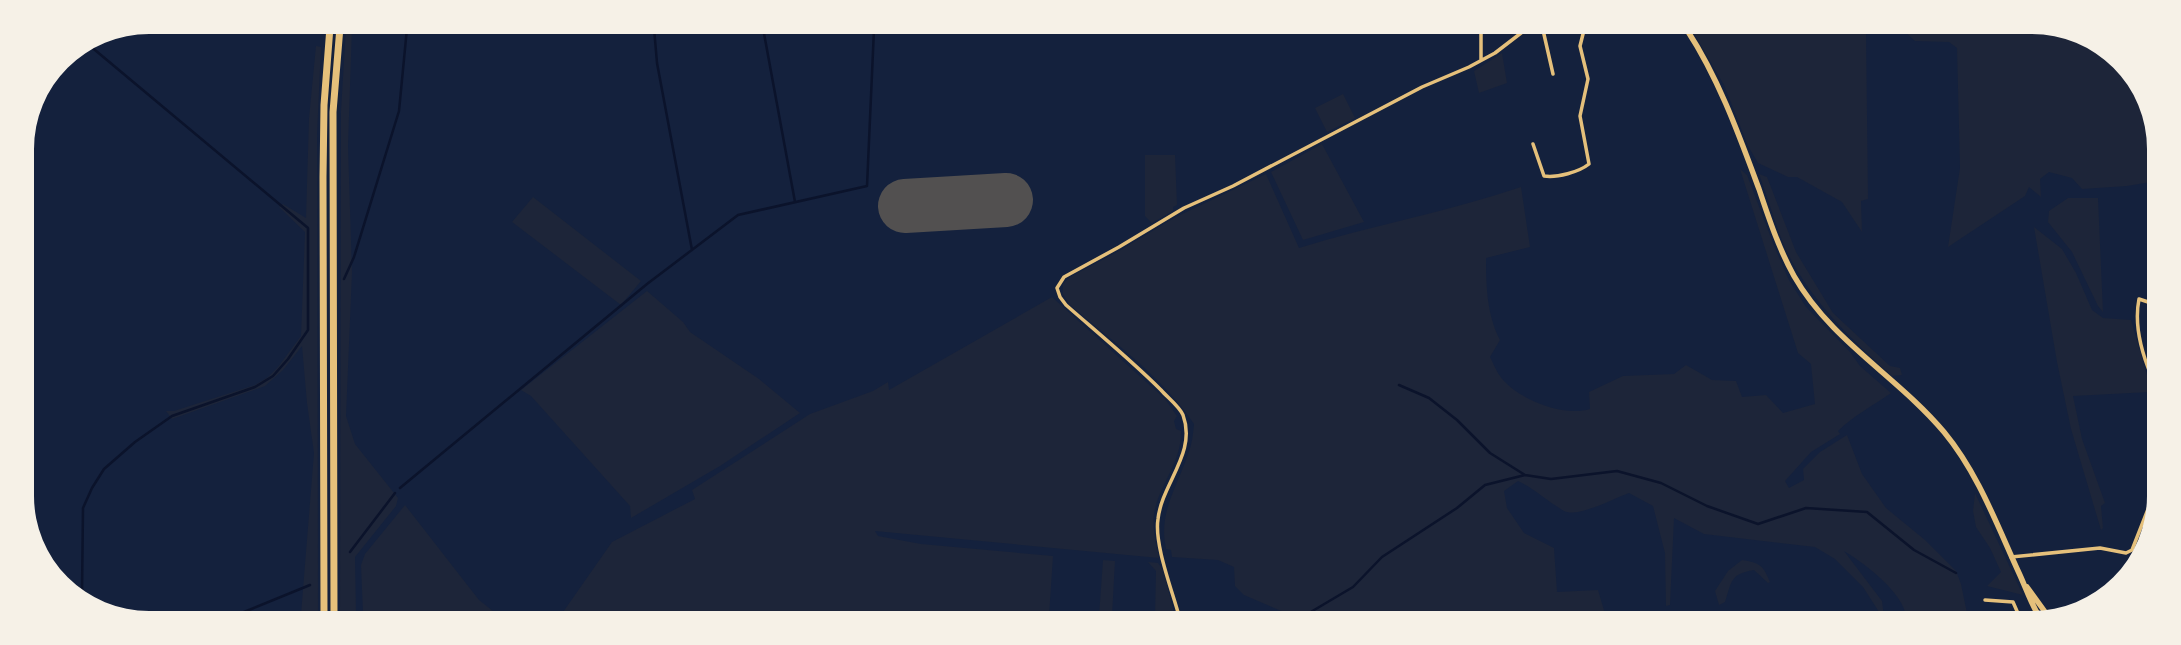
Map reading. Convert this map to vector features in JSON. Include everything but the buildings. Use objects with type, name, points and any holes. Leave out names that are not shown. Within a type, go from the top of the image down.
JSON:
[{"type":"highway","points":[[324,611],[323,177],[324,105],[329,34]]},
{"type":"highway","points":[[334,611],[333,112],[339,34]]},
{"type":"main road","points":[[1689,34],[1702,55],[1731,116],[1779,245],[1795,277],[1814,307],[1838,334],[1917,405],[1944,432],[1965,461],[1980,488],[2037,611]]},
{"type":"main road","points":[[2020,575],[2044,610]]},
{"type":"street","points":[[1481,34],[1481,60]]},
{"type":"street","points":[[1178,611],[1158,539],[1157,520],[1160,506],[1182,458],[1186,441],[1186,428],[1182,414],[1149,378],[1066,305],[1060,297],[1057,288],[1064,277],[1119,247],[1184,208],[1233,186],[1422,86],[1495,53],[1520,34]]},
{"type":"street","points":[[1543,34],[1553,74]]},
{"type":"street","points":[[1533,144],[1544,176],[1552,177],[1584,168],[1590,164],[1580,116],[1588,79],[1580,46],[1583,34]]},
{"type":"street","points":[[2147,302],[2139,299],[2135,315],[2144,358],[2147,365]]},
{"type":"street","points":[[2011,557],[2100,548],[2126,554],[2132,550],[2144,518]]},
{"type":"street","points":[[1985,600],[2013,602],[2017,611]]},
{"type":"shaded area","points":[[346,34],[352,34],[348,146],[352,272],[346,416],[355,444],[398,498],[396,506],[355,557],[356,611],[340,611],[341,111]]},
{"type":"shaded area","points":[[1694,34],[1866,34],[1868,199],[1861,201],[1862,232],[1842,202],[1797,177],[1788,177],[1758,163],[1748,146],[1724,85]]},
{"type":"shaded area","points":[[1907,34],[2032,34],[2047,35],[2069,40],[2096,53],[2118,73],[2128,85],[2141,112],[2147,142],[2147,183],[2127,186],[2082,189],[2072,178],[2049,172],[2040,179],[2041,197],[2029,187],[2025,196],[1948,247],[1960,168],[1957,48],[1949,42],[1915,41]]},
{"type":"shaded area","points":[[316,46],[321,47],[317,135],[318,611],[301,611],[314,453],[307,403],[302,346],[283,370],[265,386],[172,419],[166,411],[174,411],[255,385],[268,377],[278,367],[301,336],[305,232],[279,207],[283,204],[306,218],[309,118]]},
{"type":"shaded area","points":[[1502,53],[1507,83],[1479,93],[1474,71]]},
{"type":"shaded area","points":[[1343,94],[1355,118],[1327,132],[1315,108]]},
{"type":"shaded area","points":[[1322,144],[1364,222],[1303,240],[1271,172]]},
{"type":"shaded area","points":[[1145,155],[1175,155],[1177,205],[1173,207],[1173,211],[1152,223],[1145,216]]},
{"type":"shaded area","points":[[1740,169],[1747,175],[1774,246],[1789,280],[1806,307],[1850,352],[1860,366],[1891,393],[1850,420],[1838,431],[1840,434],[1811,452],[1785,481],[1789,488],[1804,480],[1803,469],[1820,452],[1847,435],[1862,474],[1886,508],[1925,540],[1956,571],[1961,584],[1967,611],[1905,611],[1898,598],[1882,580],[1862,563],[1844,551],[1882,601],[1883,611],[1878,611],[1863,587],[1835,559],[1815,547],[1704,534],[1674,518],[1670,605],[1666,606],[1665,553],[1653,506],[1629,493],[1587,510],[1578,512],[1564,511],[1518,481],[1504,491],[1507,508],[1524,533],[1554,548],[1557,592],[1598,590],[1604,611],[1281,611],[1244,595],[1235,586],[1234,567],[1218,560],[1172,557],[1171,550],[1166,549],[1164,536],[1167,512],[1170,500],[1189,451],[1194,424],[1152,375],[1069,304],[1063,294],[1063,284],[1070,277],[1119,251],[1174,218],[1266,174],[1299,248],[1355,232],[1466,204],[1521,187],[1530,247],[1486,258],[1486,279],[1492,321],[1500,340],[1490,357],[1496,370],[1504,381],[1522,395],[1544,406],[1568,411],[1580,411],[1590,409],[1589,392],[1623,376],[1674,374],[1686,365],[1712,380],[1736,381],[1742,397],[1766,395],[1783,413],[1815,404],[1811,364],[1798,353]]},
{"type":"shaded area","points":[[1759,174],[1767,177],[1796,252],[1833,313],[1890,366],[1900,368],[1902,375],[1892,376],[1834,320],[1809,289],[1788,254],[1776,225]]},
{"type":"shaded area","points":[[533,197],[641,281],[621,305],[512,222]]},
{"type":"shaded area","points":[[2068,198],[2098,198],[2103,312],[2098,306],[2072,252],[2048,222],[2049,211]]},
{"type":"shaded area","points":[[2034,227],[2062,249],[2076,273],[2092,310],[2103,318],[2131,320],[2147,375],[2147,392],[2073,396],[2082,439],[2105,503],[2101,506],[2103,528],[2101,530],[2071,429],[2057,362]]},
{"type":"shaded area","points":[[647,291],[683,322],[690,332],[759,379],[800,413],[720,466],[631,518],[630,506],[531,396],[521,390]]},
{"type":"shaded area","points":[[1052,297],[1165,399],[1177,416],[1174,421],[1176,429],[1181,431],[1178,452],[1158,499],[1154,515],[1154,534],[1159,558],[875,531],[878,536],[921,544],[1053,556],[1049,611],[564,611],[612,542],[695,499],[692,490],[810,414],[873,391],[888,382],[889,390]]},
{"type":"shaded area","points":[[1975,493],[2023,595],[1987,586],[2001,572],[1990,548],[1976,527],[1973,511]]},
{"type":"shaded area","points":[[405,505],[479,600],[493,611],[363,611],[361,565],[365,554]]},
{"type":"shaded area","points":[[1103,560],[1115,561],[1112,611],[1099,611]]},
{"type":"shaded area","points":[[1742,560],[1753,562],[1763,568],[1770,582],[1768,583],[1754,570],[1740,574],[1733,580],[1725,602],[1719,605],[1715,591],[1728,571]]},
{"type":"shaded area","points":[[1148,562],[1158,563],[1163,570],[1174,611],[1155,611],[1156,571]]},
{"type":"waterway","points":[[344,279],[354,257],[399,111],[406,34]]},
{"type":"waterway","points":[[655,34],[657,63],[692,250]]},
{"type":"waterway","points":[[764,34],[795,202]]},
{"type":"waterway","points":[[400,488],[647,284],[738,215],[867,186],[874,34]]},
{"type":"waterway","points":[[82,589],[83,508],[92,488],[104,469],[135,442],[172,416],[255,387],[273,376],[288,359],[308,330],[308,228],[93,49]]},
{"type":"waterway","points":[[1399,385],[1429,398],[1457,420],[1490,453],[1525,475],[1551,479],[1617,471],[1661,483],[1707,506],[1758,524],[1806,508],[1867,512],[1914,550],[1956,573]]},
{"type":"waterway","points":[[1312,611],[1353,587],[1382,557],[1457,508],[1485,485],[1525,475]]},
{"type":"waterway","points":[[350,552],[395,493]]},
{"type":"waterway","points":[[246,611],[310,585]]},
{"type":"runway","points":[[905,206],[1006,200]]}]
